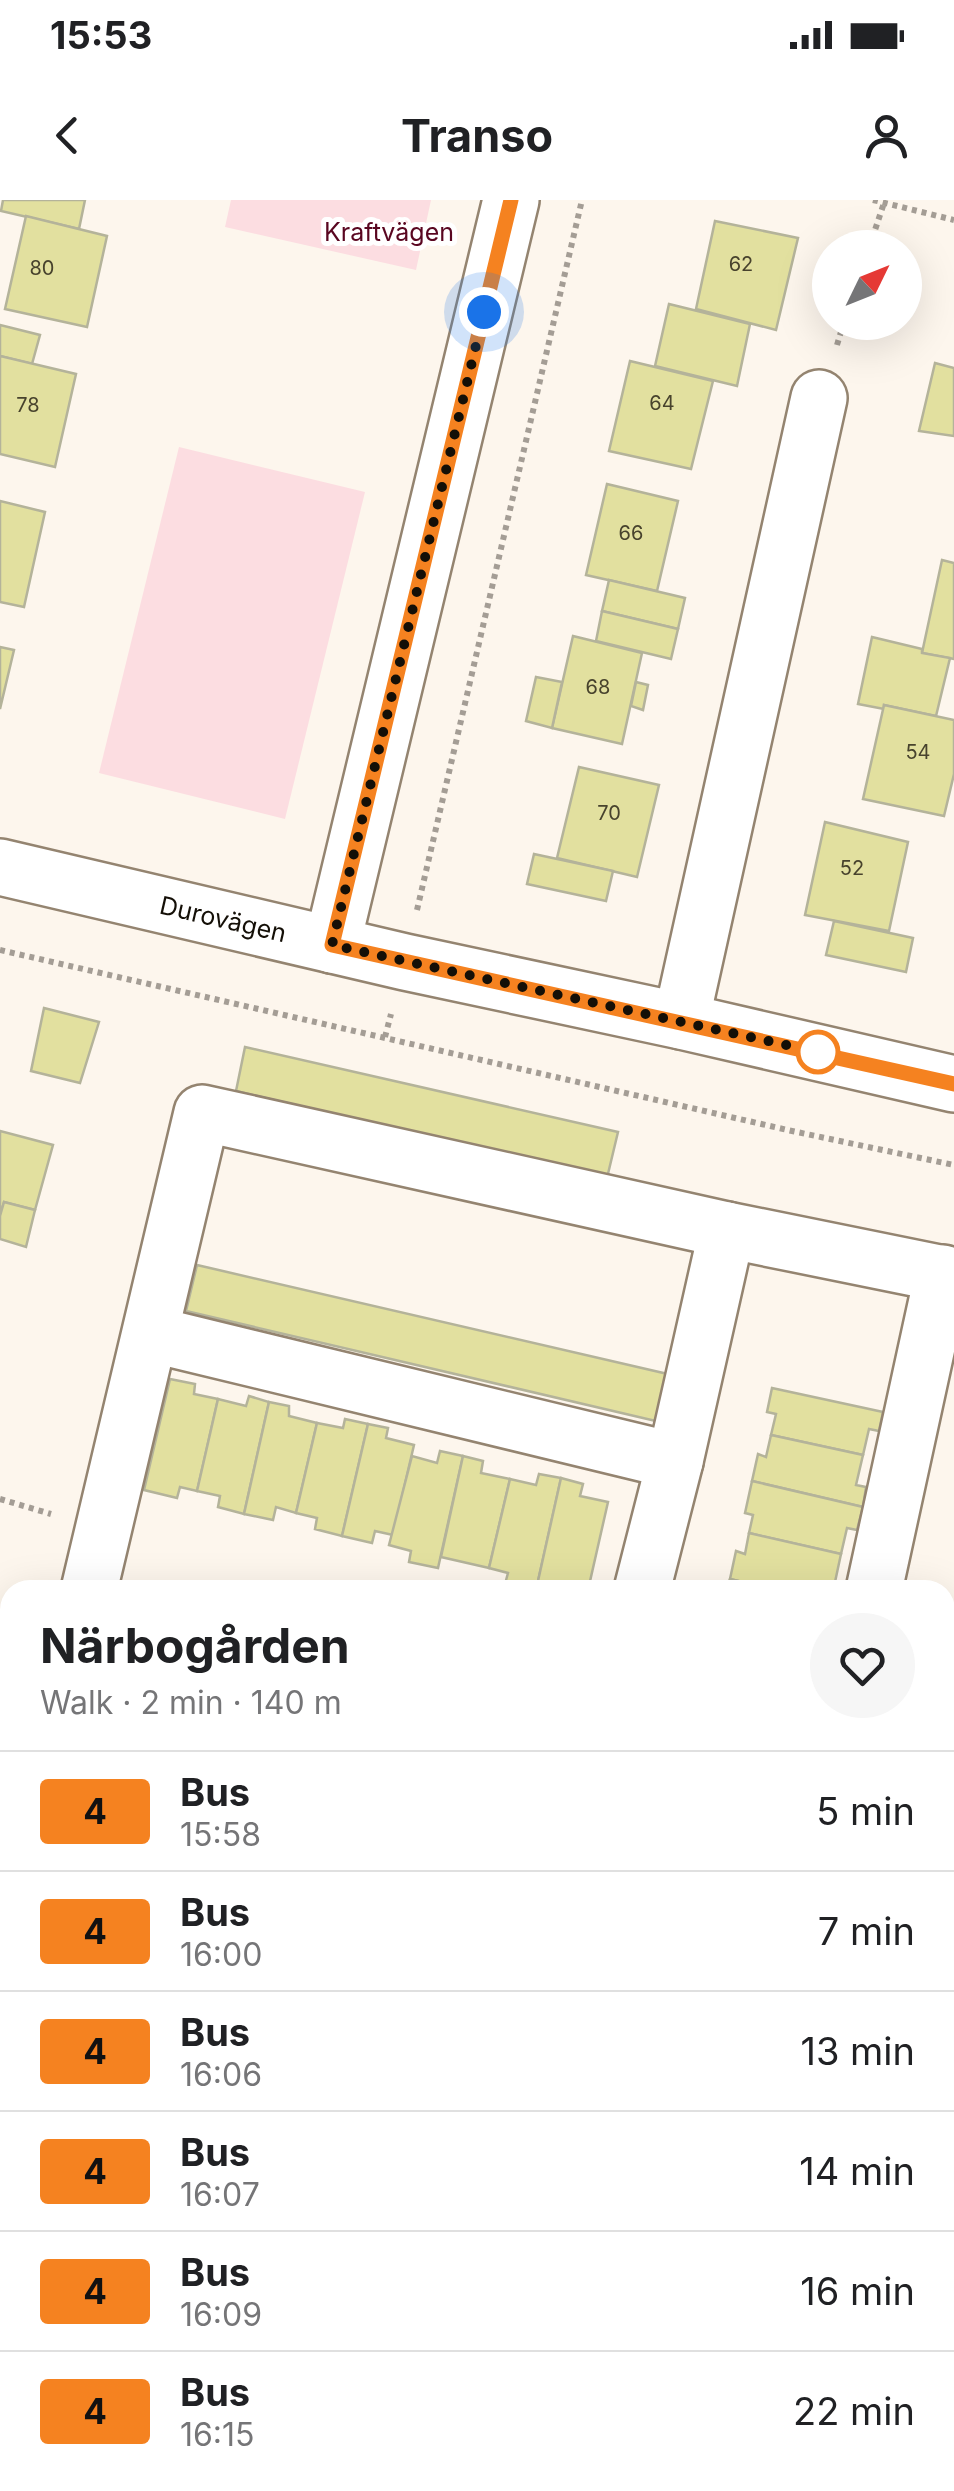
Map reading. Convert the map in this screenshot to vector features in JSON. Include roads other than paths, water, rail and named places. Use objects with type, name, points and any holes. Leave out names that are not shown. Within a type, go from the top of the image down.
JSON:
[{"type":"street","points":[[332,945],[511,200]]},
{"type":"street","points":[[681,1021],[819,398]]},
{"type":"street","name":"Durovägen","points":[[0,867],[404,962],[954,1084]]},
{"type":"street","points":[[91,1580],[202,1113],[727,1230],[948,1274],[876,1580]]},
{"type":"street","points":[[645,1580],[727,1230]]},
{"type":"street","points":[[151,1334],[675,1461]]},
{"type":"park label","name":"Kraftvägen","points":[[389,232]]}]
